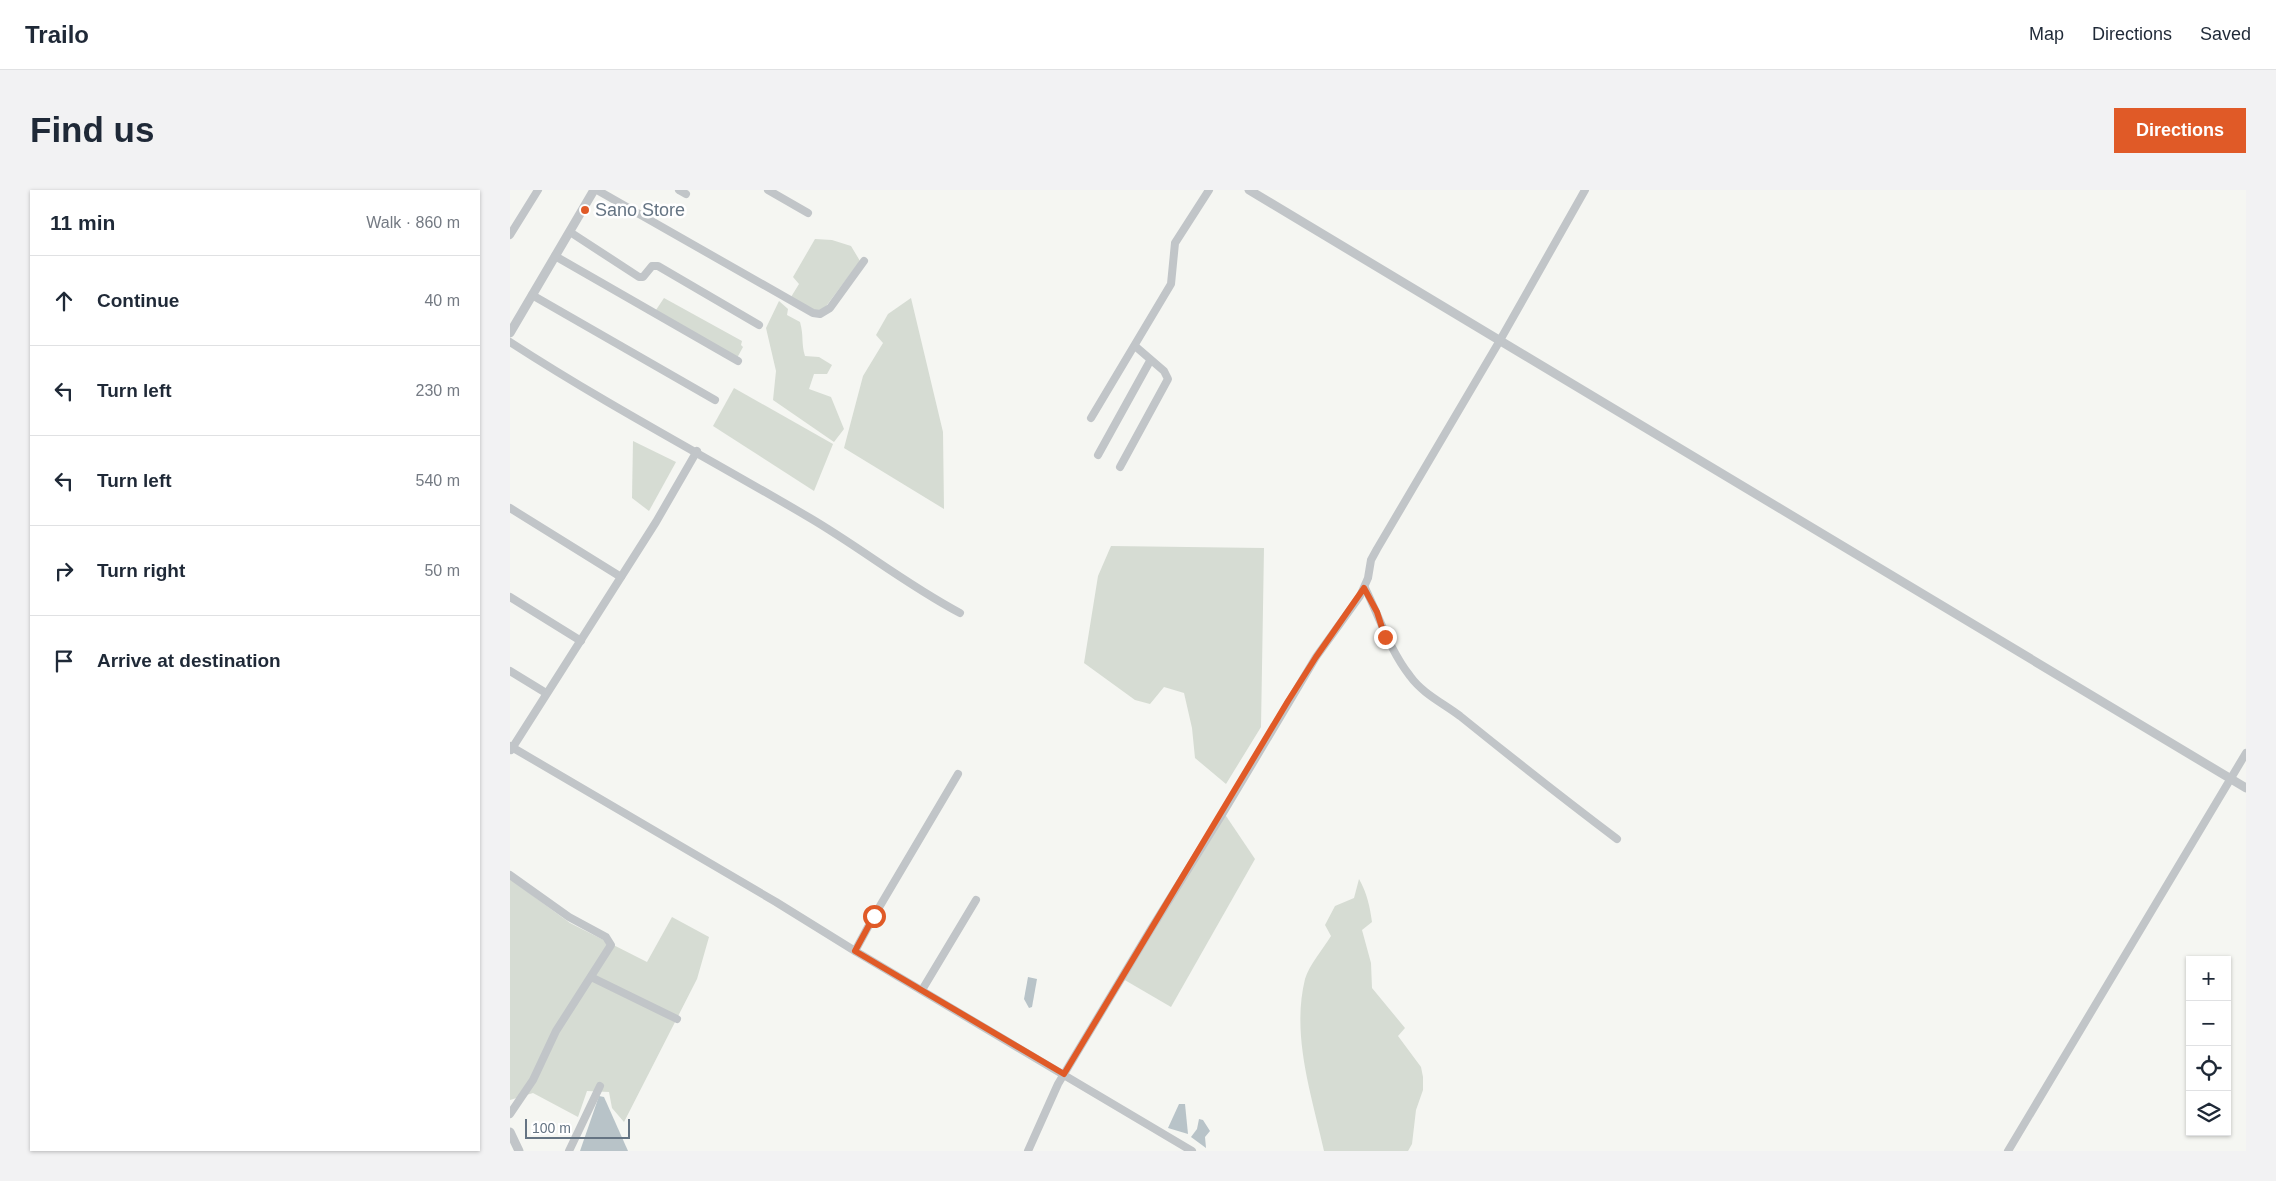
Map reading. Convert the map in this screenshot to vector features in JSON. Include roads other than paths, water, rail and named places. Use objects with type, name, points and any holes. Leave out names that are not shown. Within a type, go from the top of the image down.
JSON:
[{"type":"street","points":[[510,235],[538,190]]},
{"type":"street","points":[[510,333],[595,190],[813,313],[820,314],[830,308],[864,261]]},
{"type":"street","points":[[768,190],[808,213]]},
{"type":"street","points":[[1091,418],[1170,284],[1175,244],[1209,190]]},
{"type":"street","points":[[1249,190],[1499,342],[2246,788]]},
{"type":"street","points":[[1028,1151],[1064,1074],[1288,701],[1364,588],[1371,560],[1377,549],[1499,342],[1585,190]]},
{"type":"street","points":[[570,232],[638,277],[643,277],[652,266],[658,266],[759,325]]},
{"type":"street","points":[[555,256],[738,361]]},
{"type":"street","points":[[532,295],[715,400]]},
{"type":"street","points":[[510,342],[605,402],[697,452],[816,521],[927,595],[960,613]]},
{"type":"street","points":[[1120,466],[1168,379],[1164,372],[1135,346]]},
{"type":"street","points":[[1098,455],[1150,361]]},
{"type":"street","points":[[697,452],[581,641],[511,748],[776,902],[1192,1151]]},
{"type":"street","points":[[510,508],[621,577]]},
{"type":"street","points":[[1364,588],[1377,612],[1388,641],[1419,687],[1453,711],[1527,771],[1617,839]]},
{"type":"street","points":[[510,598],[581,641]]},
{"type":"street","points":[[510,671],[546,692]]},
{"type":"street","points":[[2008,1151],[2246,752]]},
{"type":"street","points":[[855,951],[958,774]]},
{"type":"street","points":[[510,875],[569,917],[609,939],[611,945],[556,1032],[525,1094],[510,1114]]},
{"type":"street","points":[[922,990],[976,900]]},
{"type":"street","points":[[591,976],[677,1019]]},
{"type":"street","points":[[569,1151],[600,1086]]},
{"type":"street","points":[[510,1132],[519,1151]]},
{"type":"place","name":"Sano Store","points":[[585,210]]}]
